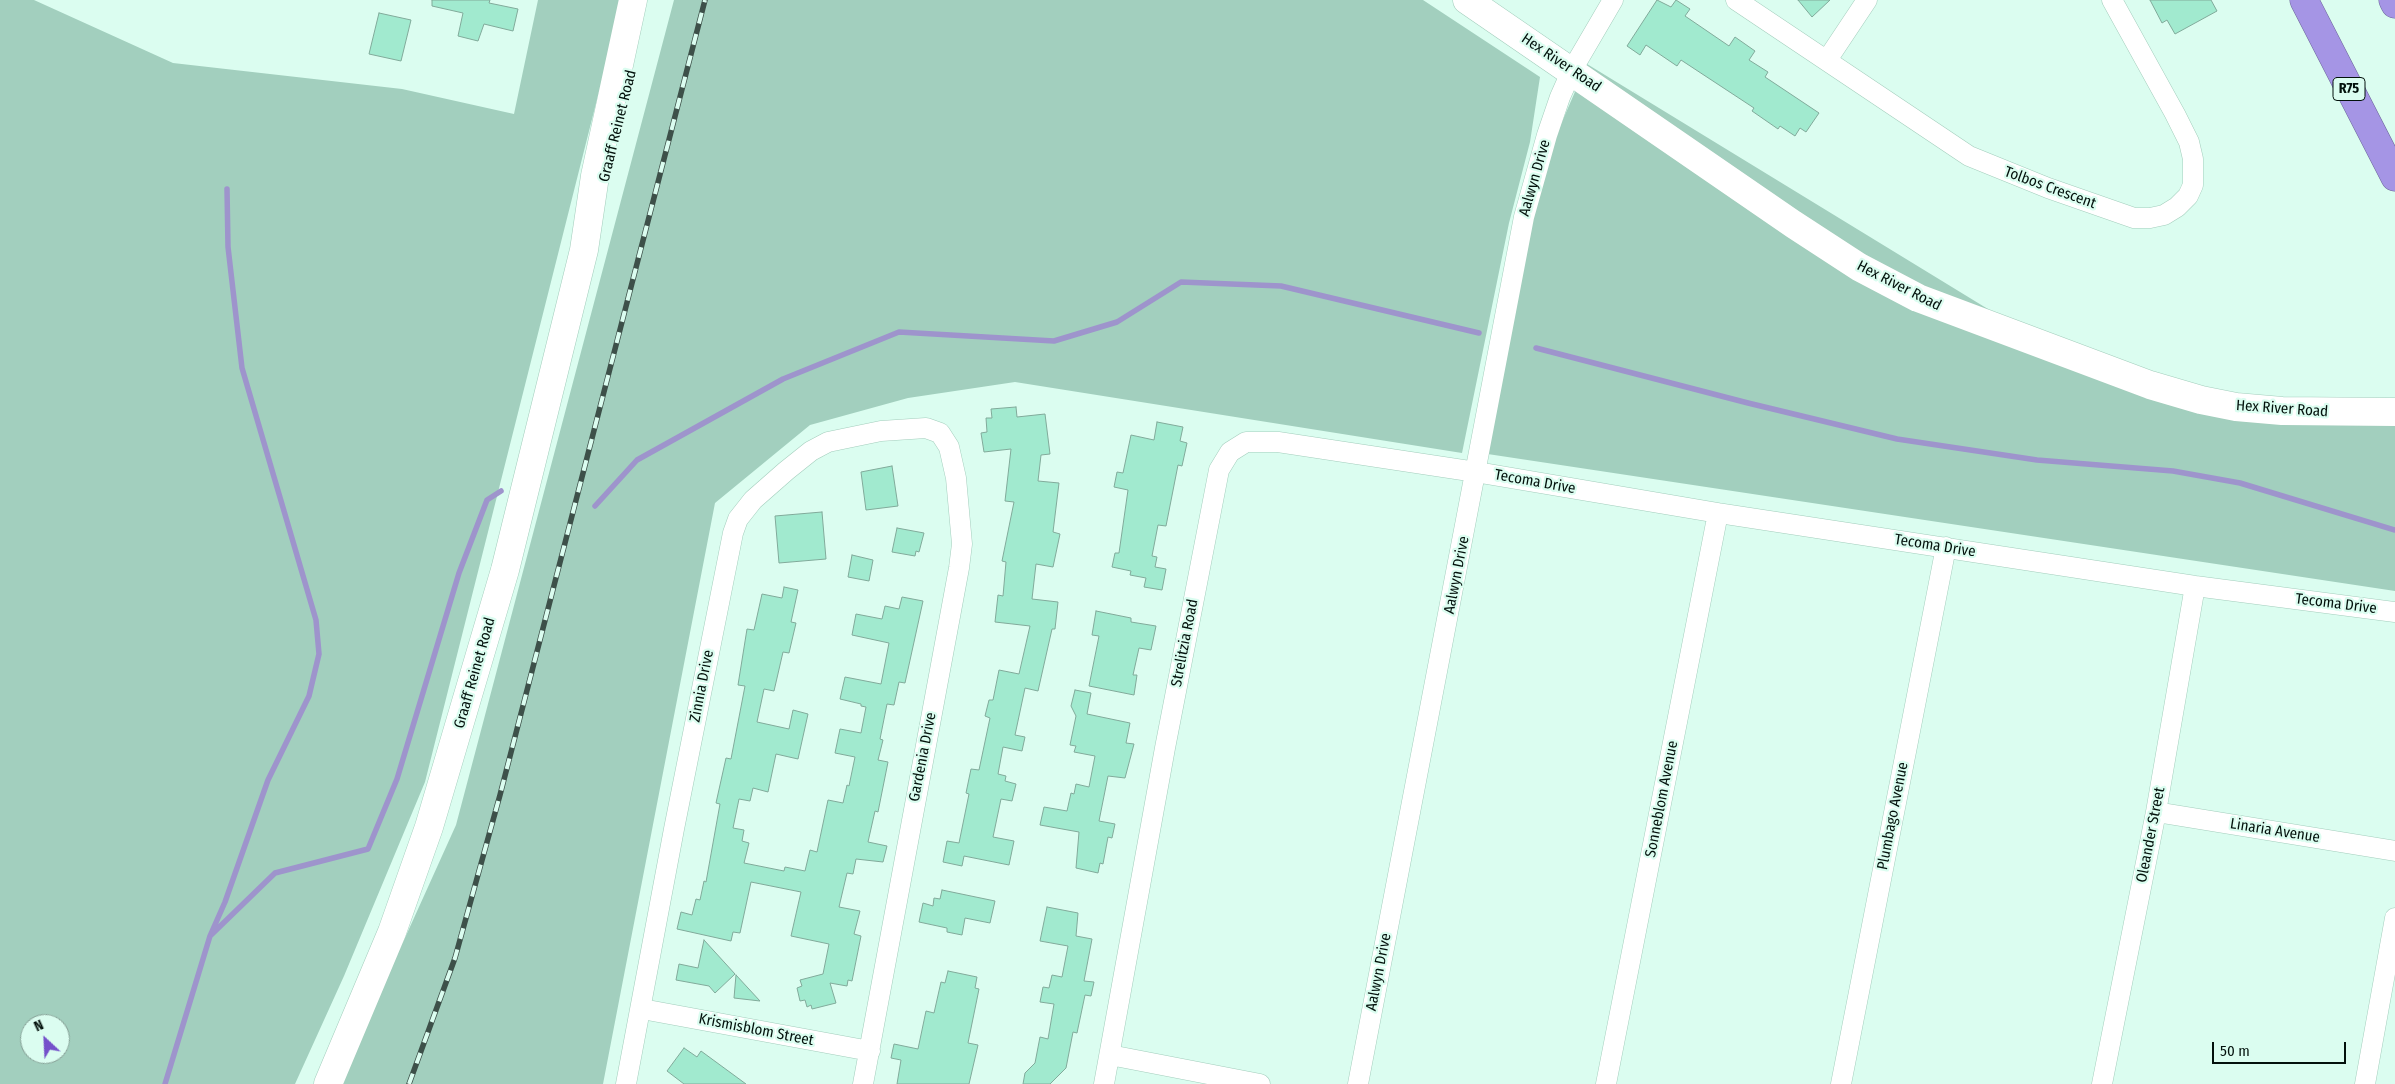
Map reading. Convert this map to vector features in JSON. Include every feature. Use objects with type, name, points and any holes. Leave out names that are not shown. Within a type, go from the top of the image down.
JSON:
[{"type":"highway","name":"R75","points":[[2304,0],[2395,177]]},
{"type":"highway","points":[[2393,0],[2395,4]]},
{"type":"main road","name":"Graaff Reinet Road","points":[[328,1084],[392,932],[429,827],[468,702],[519,518],[584,250],[595,176],[633,0]]},
{"type":"main road","name":"Graaff Reinet Road","points":[[584,250],[597,214],[649,0]]},
{"type":"main road","name":"Hex River Road","points":[[1467,0],[1572,70],[1793,224],[1859,267],[1918,298],[2150,384],[2201,400],[2236,407],[2282,411],[2395,412]]},
{"type":"street","name":"Aalwyn Drive","points":[[1358,1084],[1524,217],[1547,135],[1572,70],[1614,0]]},
{"type":"street","name":"Tolbos Crescent","points":[[1736,0],[1969,156],[1986,164],[2134,218],[2150,218],[2164,215],[2177,207],[2188,196],[2193,185],[2193,159],[2189,142],[2179,121],[2112,0]]},
{"type":"street","points":[[1827,60],[1867,0]]},
{"type":"street","name":"Zinnia Drive","points":[[626,1084],[733,533],[738,519],[753,500],[786,471],[812,451],[828,442],[881,431],[915,428],[940,433]]},
{"type":"street","name":"Gardenia Drive","points":[[863,1084],[959,568],[962,524],[956,478],[949,447],[940,433]]},
{"type":"street","name":"Strelitzia Road","points":[[1104,1084],[1165,748],[1219,470],[1224,459],[1238,445],[1258,441],[1476,472]]},
{"type":"street","name":"Tecoma Drive","points":[[1476,472],[1718,513],[2195,586],[2395,612]]},
{"type":"street","name":"Sonneblom Avenue","points":[[1606,1084],[1718,513]]},
{"type":"street","name":"Plumbago Avenue","points":[[1840,1084],[1946,548]]},
{"type":"street","name":"Oleander Street","points":[[2102,1084],[2156,812],[2195,586]]},
{"type":"street","name":"Linaria Avenue","points":[[2156,812],[2395,851]]},
{"type":"street","points":[[2365,1084],[2395,918]]},
{"type":"street","name":"Krismisblom Street","points":[[642,1009],[870,1051]]},
{"type":"street","points":[[1110,1055],[1260,1084]]},
{"type":"green space","points":[[0,0],[34,0],[173,63],[402,89],[514,114],[538,0],[622,0],[425,782],[344,976],[295,1084],[0,1084]]},
{"type":"green space","points":[[674,0],[1423,0],[1540,77],[1530,142],[1509,223],[1462,453],[1015,382],[908,398],[810,425],[715,503],[603,1084],[339,1084],[456,825]]},
{"type":"green space","points":[[1587,64],[2109,383],[2395,415],[2395,591],[1481,453],[1534,213],[1552,145]]},
{"type":"building","points":[[432,0],[490,0],[489,3],[518,9],[513,31],[484,24],[478,41],[458,36],[463,13],[432,6]]},
{"type":"building","points":[[1657,0],[1671,7],[1676,0],[1690,9],[1685,16],[1729,46],[1735,37],[1755,51],[1749,60],[1768,72],[1765,77],[1819,113],[1806,132],[1800,128],[1795,136],[1780,126],[1778,129],[1752,111],[1754,108],[1681,60],[1677,66],[1646,45],[1640,55],[1627,46]]},
{"type":"building","points":[[1798,0],[1830,0],[1812,17]]},
{"type":"building","points":[[2150,0],[2211,0],[2217,11],[2175,34],[2167,20],[2162,23]]},
{"type":"building","points":[[379,13],[411,20],[401,61],[369,54]]},
{"type":"building","points":[[1016,407],[1017,417],[1045,414],[1050,454],[1041,455],[1038,481],[1059,483],[1053,532],[1060,534],[1053,567],[1036,564],[1032,599],[1058,602],[1055,629],[1052,629],[1038,691],[1025,688],[1015,735],[1025,737],[1022,751],[1003,747],[998,774],[1006,776],[1005,781],[1016,784],[1012,801],[1001,799],[993,837],[1014,841],[1009,865],[964,856],[962,866],[943,862],[947,841],[959,843],[969,794],[966,793],[971,769],[979,770],[990,718],[985,716],[989,700],[993,700],[999,670],[1019,674],[1030,626],[995,622],[998,595],[1003,596],[1006,562],[1002,561],[1014,502],[1005,501],[1011,449],[984,452],[981,433],[987,432],[986,418],[992,418],[991,409]]},
{"type":"building","points":[[1157,422],[1183,427],[1180,441],[1187,443],[1182,466],[1178,465],[1166,526],[1158,525],[1152,556],[1157,557],[1155,567],[1166,569],[1162,590],[1144,587],[1146,578],[1130,575],[1131,571],[1112,567],[1115,553],[1119,553],[1128,490],[1114,487],[1117,472],[1123,473],[1131,435],[1154,440]]},
{"type":"building","points":[[892,466],[898,506],[866,510],[861,472]]},
{"type":"building","points":[[822,512],[826,559],[779,563],[775,516]]},
{"type":"building","points":[[897,528],[924,533],[919,552],[916,551],[915,556],[892,552]]},
{"type":"building","points":[[852,555],[873,560],[869,581],[848,577]]},
{"type":"building","points":[[784,587],[798,590],[791,622],[796,623],[789,653],[783,652],[774,691],[764,689],[757,722],[789,729],[793,710],[808,714],[798,759],[776,754],[768,792],[753,788],[750,801],[739,799],[733,828],[744,830],[742,841],[749,843],[744,863],[784,871],[785,867],[805,871],[810,850],[817,852],[828,800],[843,803],[847,785],[849,786],[855,757],[835,753],[840,729],[861,733],[866,707],[840,699],[845,677],[881,684],[889,643],[852,635],[856,614],[882,619],[885,606],[899,609],[902,597],[923,601],[905,683],[899,682],[894,705],[887,704],[880,739],[883,740],[878,760],[888,762],[878,812],[875,811],[868,842],[887,846],[883,862],[856,859],[853,874],[847,873],[839,907],[860,911],[854,934],[861,936],[852,981],[848,980],[847,986],[830,983],[836,1003],[812,1009],[811,1005],[807,1007],[805,1000],[800,1001],[797,988],[802,986],[800,980],[823,974],[829,944],[791,936],[801,892],[751,882],[740,933],[733,932],[731,941],[677,929],[681,912],[692,915],[696,899],[700,900],[704,881],[706,882],[720,804],[716,803],[726,758],[731,759],[745,686],[738,685],[747,629],[754,630],[762,594],[782,598]]},
{"type":"building","points":[[1096,611],[1131,618],[1131,622],[1156,626],[1151,650],[1139,648],[1133,675],[1137,675],[1134,695],[1089,686],[1099,636],[1092,635]]},
{"type":"building","points":[[1075,690],[1091,693],[1087,714],[1130,723],[1126,743],[1134,744],[1125,778],[1108,776],[1099,821],[1115,824],[1112,838],[1108,837],[1103,864],[1100,863],[1098,873],[1076,868],[1079,832],[1040,825],[1044,807],[1067,811],[1071,793],[1074,794],[1076,784],[1089,787],[1095,756],[1074,752],[1076,746],[1070,745],[1076,716],[1071,706]]},
{"type":"building","points":[[942,890],[995,901],[990,923],[965,918],[962,935],[947,932],[947,928],[919,922],[923,903],[933,906],[934,898],[940,899]]},
{"type":"building","points":[[1047,907],[1078,913],[1076,936],[1092,939],[1084,981],[1094,982],[1091,996],[1085,995],[1077,1033],[1073,1032],[1066,1068],[1050,1084],[1023,1084],[1025,1073],[1035,1063],[1040,1037],[1048,1039],[1054,1004],[1040,1002],[1043,987],[1049,988],[1052,975],[1062,977],[1068,946],[1040,941]]},
{"type":"building","points":[[704,940],[735,974],[715,993],[709,986],[676,980],[679,964],[698,968]]},
{"type":"building","points":[[948,971],[977,977],[975,988],[979,989],[968,1043],[978,1045],[969,1084],[897,1084],[901,1060],[891,1058],[894,1044],[918,1049],[926,1011],[934,1013],[941,982],[945,983]]},
{"type":"building","points":[[736,975],[760,1001],[734,998]]},
{"type":"building","points":[[684,1048],[697,1057],[701,1051],[746,1084],[684,1084],[667,1071]]},
{"type":"waterway","points":[[210,936],[225,902],[268,780],[309,696],[319,654],[316,620],[242,368],[228,247],[227,189]]},
{"type":"waterway","points":[[595,506],[637,460],[783,379],[899,332],[1054,341],[1117,322],[1181,282],[1281,286],[1479,333]]},
{"type":"waterway","points":[[1536,348],[1748,403],[1897,439],[2037,460],[2173,471],[2240,483],[2395,530]]},
{"type":"waterway","points":[[165,1084],[210,936],[275,873],[368,849],[397,779],[459,573],[487,500],[501,491]]},
{"type":"railway","points":[[409,1084],[455,958],[500,795],[705,0]]}]
